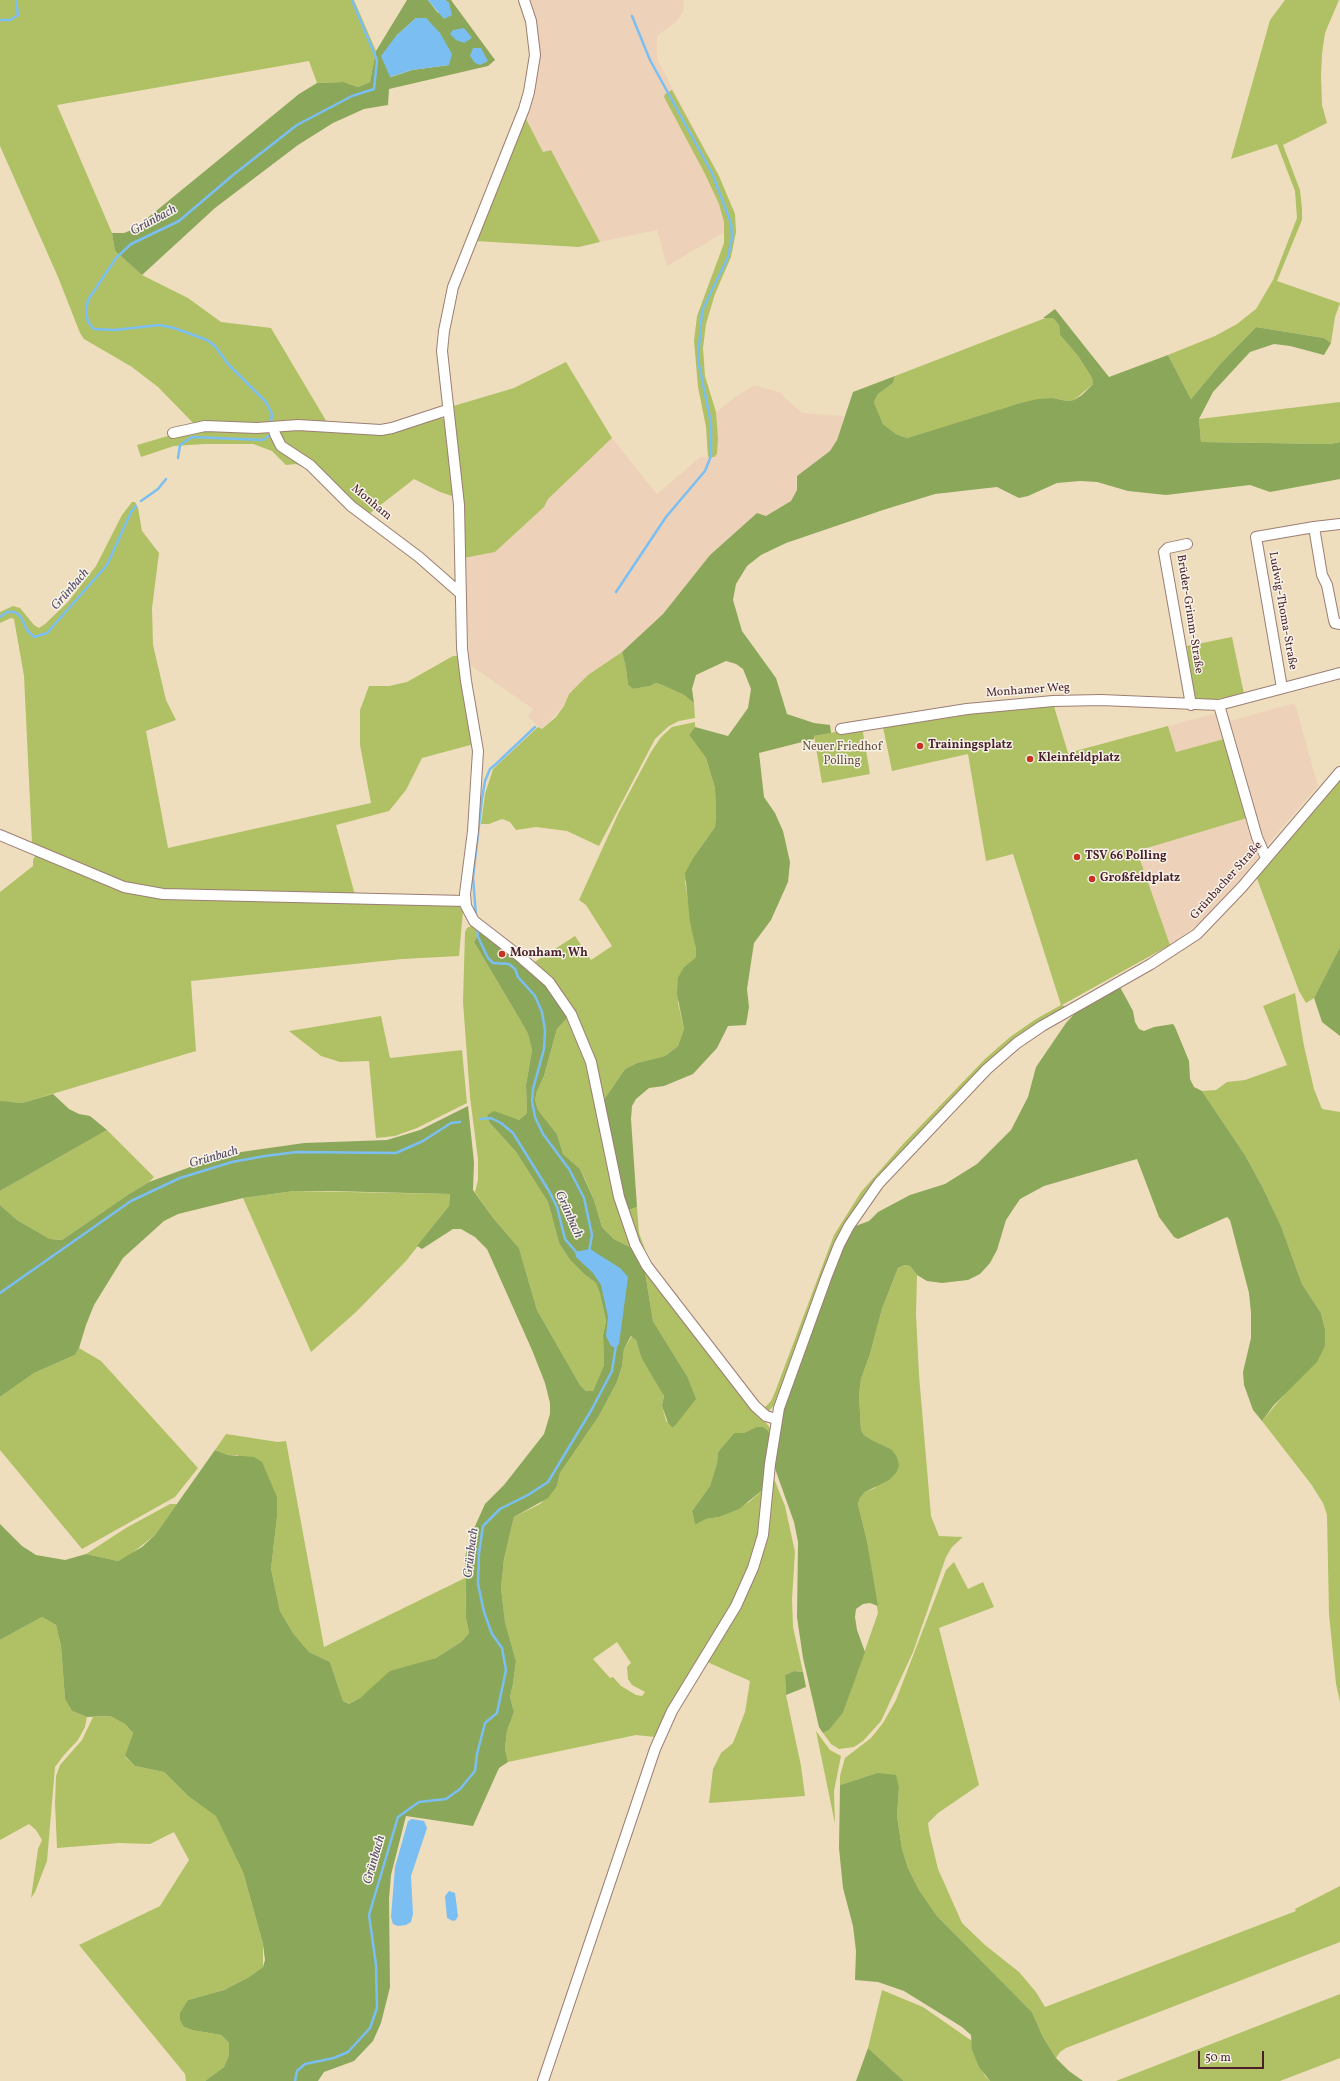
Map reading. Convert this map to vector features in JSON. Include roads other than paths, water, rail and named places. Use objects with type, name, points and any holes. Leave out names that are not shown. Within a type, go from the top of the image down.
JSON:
[{"type":"street","points":[[536,0],[526,4],[534,40],[535,55],[526,103],[462,262],[448,308],[442,351],[458,506],[460,593],[464,661],[477,740],[478,762],[465,901],[468,911],[478,924],[536,970],[553,987],[571,1014],[591,1062],[619,1197],[635,1244],[655,1276],[755,1406],[766,1416],[776,1419]]},
{"type":"street","points":[[173,432],[205,426],[298,426],[380,430],[398,426],[447,410]]},
{"type":"street","name":"Monham","points":[[273,427],[281,446],[310,466],[351,506],[418,557],[460,593]]},
{"type":"street","points":[[1340,524],[1314,527],[1322,575],[1327,585],[1334,620],[1335,623],[1340,624]]},
{"type":"street","name":"Ludwig-Thoma-Straße","points":[[1282,688],[1256,537],[1314,527]]},
{"type":"street","name":"Brüder-Grimm-Straße","points":[[1187,544],[1168,548],[1164,552],[1191,705]]},
{"type":"street","name":"Monhamer Weg","points":[[841,729],[967,709],[1053,701],[1101,700],[1219,705],[1340,673]]},
{"type":"street","points":[[1219,705],[1257,837],[1266,858]]},
{"type":"street","name":"Grünbacher Straße","points":[[543,2081],[655,1749],[676,1704],[736,1606],[753,1568],[763,1534],[776,1419],[839,1245],[868,1197],[923,1135],[987,1069],[1017,1043],[1072,1007],[1151,964],[1197,934],[1226,905],[1340,772]]},
{"type":"street","points":[[0,835],[124,887],[163,894],[465,901]]},
{"type":"water","points":[[428,0],[445,0],[449,3],[452,15],[444,19]]},
{"type":"water","points":[[416,18],[426,18],[440,33],[452,54],[449,65],[412,70],[390,77],[381,56],[396,36]]},
{"type":"water","points":[[464,28],[472,38],[464,43],[456,40],[450,34],[453,30]]},
{"type":"water","points":[[473,48],[481,48],[488,61],[480,65],[475,63],[470,56]]},
{"type":"water","points":[[590,1249],[620,1268],[628,1277],[619,1344],[616,1348],[611,1346],[606,1336],[608,1317],[601,1285],[593,1273],[576,1257],[575,1252]]},
{"type":"water","points":[[412,1819],[424,1821],[427,1828],[411,1876],[413,1914],[411,1922],[406,1925],[398,1926],[393,1924],[391,1917],[395,1867],[408,1821]]},
{"type":"water","points":[[449,1891],[455,1893],[458,1916],[456,1920],[453,1921],[447,1918],[445,1896]]},
{"type":"waterway","points":[[0,20],[10,20],[18,15],[16,0]]},
{"type":"waterway","name":"Grünbach","points":[[271,421],[272,414],[266,402],[228,364],[215,346],[207,340],[174,328],[159,325],[115,330],[94,329],[88,322],[86,312],[88,300],[116,258],[131,244],[179,221],[233,175],[297,125],[352,96],[374,89],[377,60],[352,0]]},
{"type":"waterway","points":[[616,592],[666,517],[705,471],[711,456],[711,423],[698,360],[702,311],[728,257],[732,238],[731,223],[712,173],[650,60],[632,16]]},
{"type":"waterway","name":"Grünbach","points":[[178,458],[180,445],[192,437],[263,440],[270,435]]},
{"type":"waterway","name":"Grünbach","points":[[141,501],[158,489],[166,479]]},
{"type":"waterway","name":"Grünbach","points":[[0,617],[7,612],[15,612],[21,617],[27,630],[34,637],[47,633],[107,565],[131,512],[136,506]]},
{"type":"waterway","points":[[476,916],[473,877],[485,781],[490,769],[535,727]]},
{"type":"waterway","points":[[477,927],[478,937],[488,958],[493,963],[509,964],[515,969],[518,977],[535,996],[542,1012],[545,1030],[544,1049],[533,1089],[532,1101],[535,1117],[543,1134],[569,1169],[584,1198],[592,1235],[589,1252]]},
{"type":"waterway","name":"Grünbach","points":[[481,1119],[491,1118],[501,1123],[513,1133],[549,1191],[557,1207],[565,1239],[577,1253]]},
{"type":"waterway","name":"Grünbach","points":[[0,1293],[131,1201],[180,1178],[232,1162],[297,1152],[396,1153],[423,1141],[451,1123],[460,1122]]},
{"type":"waterway","name":"Grünbach","points":[[295,2081],[297,2071],[305,2064],[334,2058],[348,2052],[370,2028],[377,2008],[376,1965],[369,1915],[398,1817],[419,1802],[446,1799],[460,1789],[475,1771],[477,1754],[485,1723],[497,1713],[506,1670],[502,1648],[492,1634],[484,1612],[478,1584],[479,1553],[483,1526],[500,1509],[528,1495],[548,1482],[592,1409],[612,1371],[616,1345]]},
{"type":"place","name":"Trainingsplatz","points":[[920,746]]},
{"type":"place","name":"Kleinfeldplatz","points":[[1030,759]]},
{"type":"place","name":"TSV 66 Polling","points":[[1077,857]]},
{"type":"place","name":"Großfeldplatz","points":[[1092,879]]},
{"type":"place","name":"Monham, Wh","points":[[502,954]]},
{"type":"park label","name":"Neuer Friedhof Polling","points":[[842,755]]}]
